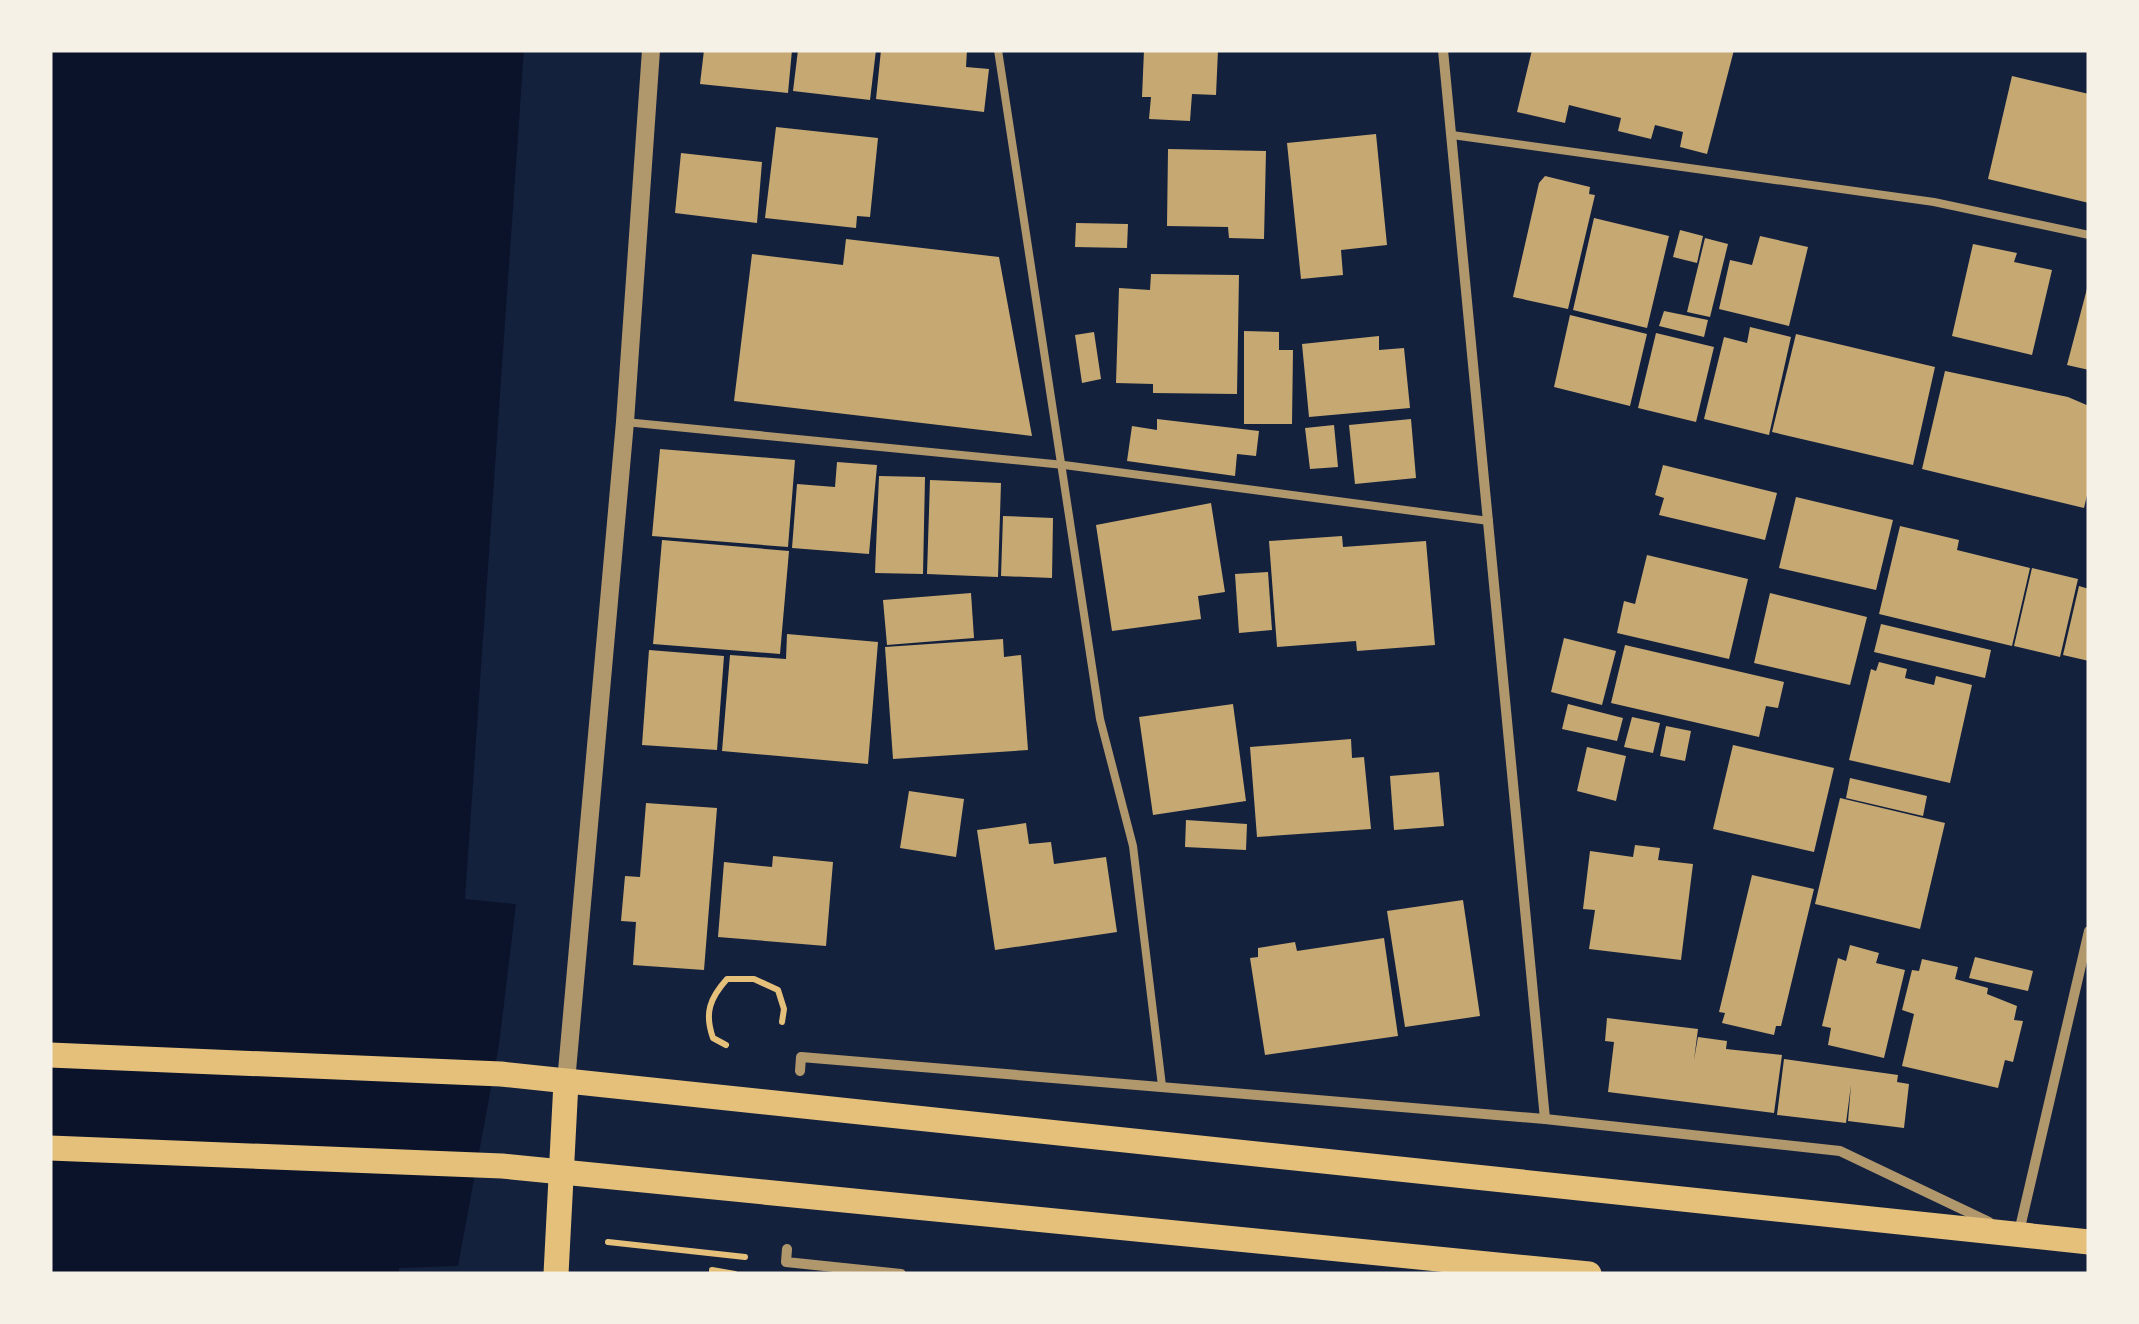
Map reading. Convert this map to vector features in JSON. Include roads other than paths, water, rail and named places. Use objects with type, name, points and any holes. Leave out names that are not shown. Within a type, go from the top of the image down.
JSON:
[{"type":"main road","points":[[50,1055],[501,1074],[2089,1242]]},
{"type":"main road","points":[[556,1274],[566,1082]]},
{"type":"main road","points":[[50,1148],[502,1166],[1589,1274]]},
{"type":"street","points":[[566,1082],[625,422],[651,50]]},
{"type":"street","points":[[1443,50],[1545,1119]]},
{"type":"street","points":[[800,1071],[801,1057],[1545,1119],[1840,1151],[2018,1236],[2089,931]]},
{"type":"street","points":[[787,1248],[786,1262],[901,1274]]},
{"type":"lane","points":[[998,50],[1100,720],[1133,846],[1162,1086]]},
{"type":"lane","points":[[1452,135],[1934,202],[2089,234]]},
{"type":"lane","points":[[625,422],[1064,466],[1489,521]]},
{"type":"water","points":[[50,50],[524,50],[465,899],[516,904],[499,1045],[458,1266],[399,1268],[399,1274],[50,1274]]}]
